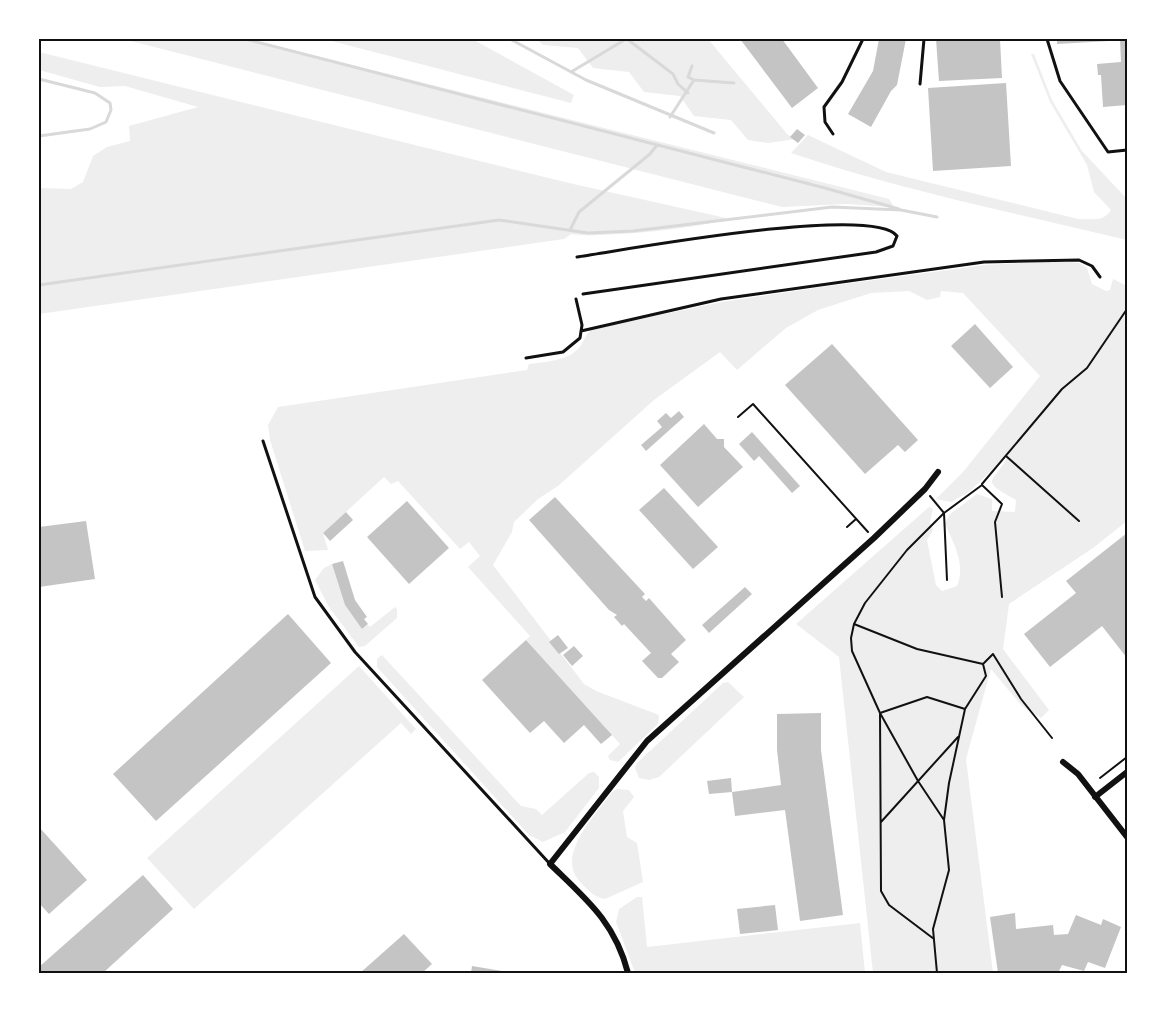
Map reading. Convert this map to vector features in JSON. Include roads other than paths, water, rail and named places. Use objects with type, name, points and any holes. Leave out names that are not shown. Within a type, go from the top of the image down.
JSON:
[{"type":"street","points":[[628,973],[619,943],[601,914],[550,864],[647,741],[874,538],[925,489],[938,472]]},
{"type":"street","points":[[1063,762],[1078,774],[1127,837]]},
{"type":"street","points":[[1095,797],[1127,772]]},
{"type":"lane","points":[[833,134],[825,122],[824,107],[842,82],[863,39]]},
{"type":"lane","points":[[920,84],[924,39]]},
{"type":"lane","points":[[1047,39],[1060,81],[1108,152],[1127,150]]},
{"type":"lane","points":[[577,257],[808,225],[876,225],[892,230],[897,236],[893,246],[876,252],[583,294]]},
{"type":"lane","points":[[581,331],[722,299],[984,262],[1079,260],[1092,266],[1100,277]]},
{"type":"lane","points":[[526,358],[563,352],[580,338],[576,299]]},
{"type":"lane","points":[[263,441],[315,597],[355,652],[550,864]]},
{"type":"waterway","points":[[245,39],[899,209]]},
{"type":"waterway","points":[[510,39],[586,80],[714,133]]},
{"type":"waterway","points":[[571,72],[626,39]]},
{"type":"waterway","points":[[627,39],[673,74],[678,84],[688,93]]},
{"type":"waterway","points":[[692,66],[688,77],[694,80],[734,83]]},
{"type":"waterway","points":[[39,79],[95,93],[110,103],[111,110],[106,122],[90,129],[39,136]]},
{"type":"waterway","points":[[670,117],[694,80]]},
{"type":"waterway","points":[[570,230],[579,212],[650,154],[657,145]]},
{"type":"waterway","points":[[39,285],[499,220],[588,233],[633,231],[832,207],[901,210],[937,217]]}]
